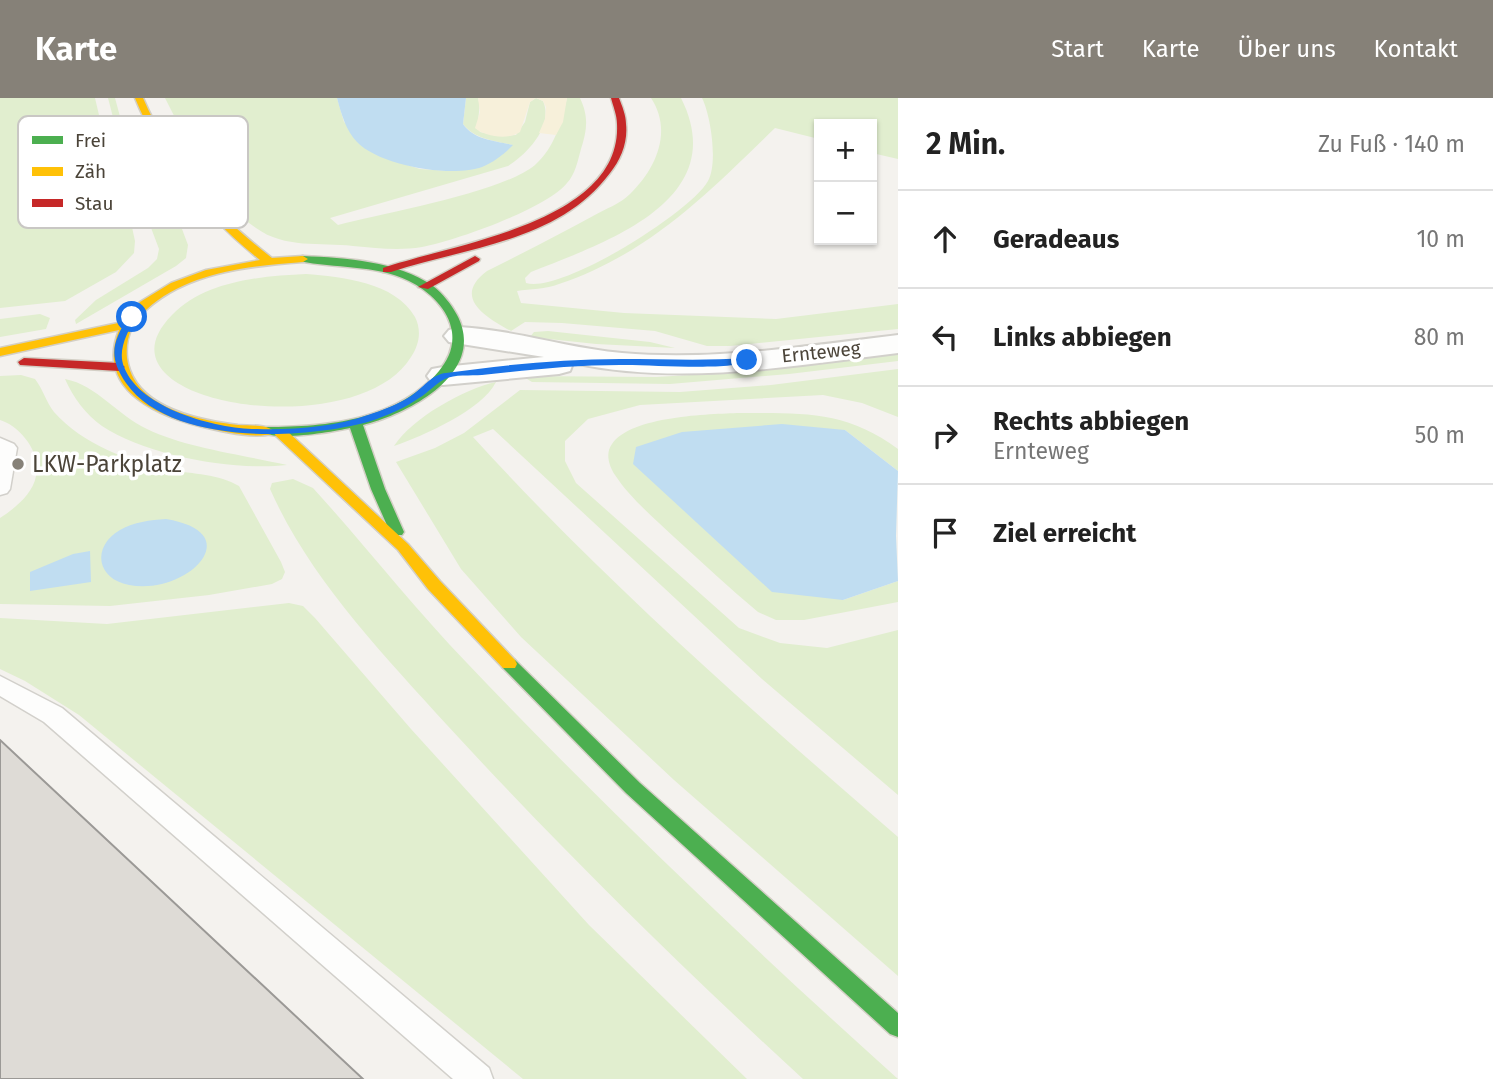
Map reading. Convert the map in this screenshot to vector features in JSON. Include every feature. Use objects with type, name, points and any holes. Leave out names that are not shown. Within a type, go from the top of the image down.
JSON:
[{"type":"main road","points":[[139,98],[146,116]]},
{"type":"main road","points":[[424,287],[462,267],[501,239],[573,202],[604,176],[622,144],[624,124],[616,100]]},
{"type":"main road","points":[[227,228],[268,261]]},
{"type":"main road","points":[[387,270],[457,248],[501,239]]},
{"type":"main road","points":[[335,260],[387,270],[424,287],[449,308],[455,317],[459,336],[455,357],[443,376],[400,406],[355,422],[281,433],[231,430],[176,415],[138,393],[120,367],[119,343],[126,326],[155,298],[204,267],[268,261],[335,260]]},
{"type":"main road","points":[[0,352],[126,326]]},
{"type":"main road","points":[[0,361],[120,367]]},
{"type":"main road","points":[[355,422],[378,489],[403,547]]},
{"type":"main road","points":[[281,433],[403,547],[434,585],[511,666],[633,788],[898,1027]]},
{"type":"street","name":"Ernteweg","points":[[459,336],[500,339],[619,362]]},
{"type":"street","name":"Ernteweg","points":[[443,376],[491,369],[619,362],[703,364],[898,344]]},
{"type":"lane","points":[[0,444],[6,448],[0,489]]},
{"type":"lane","points":[[0,685],[54,715],[477,1079]]},
{"type":"green space","points":[[0,98],[95,98],[99,116],[18,116],[18,228],[132,228],[134,253],[116,272],[65,301],[0,308]]},
{"type":"green space","points":[[108,98],[115,98],[120,116],[113,116]]},
{"type":"green space","points":[[165,98],[337,98],[344,122],[386,158],[420,169],[450,171],[512,145],[485,139],[463,124],[466,98],[478,98],[480,132],[499,136],[516,135],[525,122],[530,102],[536,98],[543,101],[545,120],[542,129],[530,147],[508,166],[330,218],[338,225],[470,193],[519,175],[535,165],[548,150],[560,125],[567,98],[580,98],[585,111],[586,130],[572,176],[556,193],[521,213],[477,231],[437,244],[396,249],[291,242],[267,235],[248,222],[248,116],[175,116]]},
{"type":"green space","points":[[651,98],[681,98],[692,134],[690,165],[676,191],[653,213],[624,231],[593,247],[531,272],[525,278],[526,283],[543,283],[594,264],[651,230],[696,195],[708,181],[713,163],[710,128],[702,98],[898,98],[898,159],[877,154],[877,119],[814,119],[814,138],[775,128],[701,198],[649,238],[621,256],[554,286],[517,291],[521,303],[624,313],[776,319],[898,304],[898,329],[707,346],[655,331],[562,323],[525,322],[511,331],[483,313],[472,298],[472,289],[487,271],[617,204],[639,184],[654,161],[658,149],[661,123]]},
{"type":"green space","points":[[151,228],[181,228],[188,245],[186,258],[76,324],[75,320],[96,300],[148,268],[157,259],[159,249]]},
{"type":"green space","points":[[306,274],[351,280],[395,296],[406,305],[417,322],[419,338],[411,357],[382,384],[338,401],[288,407],[238,403],[194,391],[164,372],[155,346],[172,315],[185,304],[234,282]]},
{"type":"green space","points":[[40,314],[50,318],[46,329],[0,337],[0,319]]},
{"type":"green space","points":[[548,331],[650,342],[675,348],[530,337],[534,332]]},
{"type":"green space","points":[[898,353],[898,361],[670,384],[532,382],[522,376],[656,377],[707,374]]},
{"type":"green space","points":[[898,369],[898,417],[862,403],[823,395],[640,405],[588,419],[565,441],[565,461],[576,483],[739,628],[780,643],[827,648],[898,630],[898,795],[762,679],[493,429],[473,437],[626,593],[733,693],[898,837],[898,976],[674,780],[521,637],[461,569],[396,462],[435,448],[464,433],[520,390],[680,392],[771,385]]},
{"type":"green space","points":[[21,375],[35,379],[54,412],[92,442],[123,457],[155,467],[214,477],[239,486],[281,562],[285,572],[282,579],[272,584],[209,595],[110,606],[0,604],[0,518],[27,495],[34,483],[37,467],[33,450],[22,434],[0,420],[0,376]]},
{"type":"green space","points":[[65,379],[77,382],[126,417],[162,436],[287,465],[242,466],[217,463],[142,446],[96,422],[81,405]]},
{"type":"green space","points":[[496,382],[478,402],[451,421],[394,446],[413,425],[440,406],[469,391]]},
{"type":"green space","points":[[740,413],[803,414],[841,420],[879,436],[898,449],[898,471],[845,430],[843,600],[898,581],[898,602],[804,620],[776,620],[758,612],[643,508],[611,468],[608,455],[612,444],[636,427],[672,418]]},
{"type":"green space","points":[[293,479],[313,488],[447,642],[625,823],[787,978],[898,1079],[803,1079],[621,906],[490,771],[349,614],[305,554],[270,489],[272,483]]},
{"type":"green space","points":[[289,603],[303,606],[315,618],[411,729],[589,925],[747,1079],[523,1079],[79,715],[25,681],[0,669],[0,618],[107,624]]},
{"type":"sand","points":[[478,98],[536,98],[530,102],[520,132],[504,137],[485,134],[475,128],[480,112]]},
{"type":"sand","points":[[536,98],[567,98],[563,122],[556,135],[539,133],[545,119],[546,107],[543,101]]},
{"type":"water","points":[[337,98],[466,98],[463,124],[468,129],[486,139],[513,145],[482,167],[453,171],[417,168],[382,158],[357,142],[342,116]]},
{"type":"water","points":[[782,424],[845,430],[898,471],[898,581],[843,600],[772,592],[633,464],[636,447],[682,432]]},
{"type":"water","points":[[166,519],[191,526],[204,537],[207,549],[201,561],[188,573],[150,586],[129,585],[110,576],[104,569],[102,553],[111,537],[131,525]]},
{"type":"water","points":[[90,551],[91,582],[30,591],[30,572],[73,554]]},
{"type":"building","points":[[0,740],[363,1079],[0,1079]]},
{"type":"traffic: fast","points":[[267,431],[342,425],[393,411],[416,399],[435,384],[456,355],[458,329],[446,305],[431,290],[413,279],[369,265],[303,259]]},
{"type":"traffic: fast","points":[[355,422],[378,489],[397,532]]},
{"type":"traffic: fast","points":[[509,664],[633,788],[898,1027]]},
{"type":"traffic: slow","points":[[139,98],[147,116]]},
{"type":"traffic: slow","points":[[228,228],[268,261]]},
{"type":"traffic: slow","points":[[267,431],[197,422],[151,403],[134,389],[123,371],[121,340],[138,311],[151,299],[175,285],[229,268],[303,259]]},
{"type":"traffic: slow","points":[[0,352],[126,325]]},
{"type":"traffic: slow","points":[[281,433],[403,547],[434,585],[509,664]]},
{"type":"traffic: jam","points":[[387,270],[520,232],[562,212],[581,198],[598,183],[612,165],[620,146],[622,124],[615,98]]},
{"type":"traffic: jam","points":[[424,287],[475,259]]},
{"type":"traffic: jam","points":[[24,362],[119,367]]},
{"type":"place","name":"LKW-Parkplatz","points":[[18,464]]},
{"type":"route","points":[[132,317],[121,335],[118,355],[127,381],[138,393],[176,415],[231,430],[256,432],[281,433],[336,426],[370,418],[414,398],[443,376],[546,365],[619,362],[703,364],[747,360]]}]
